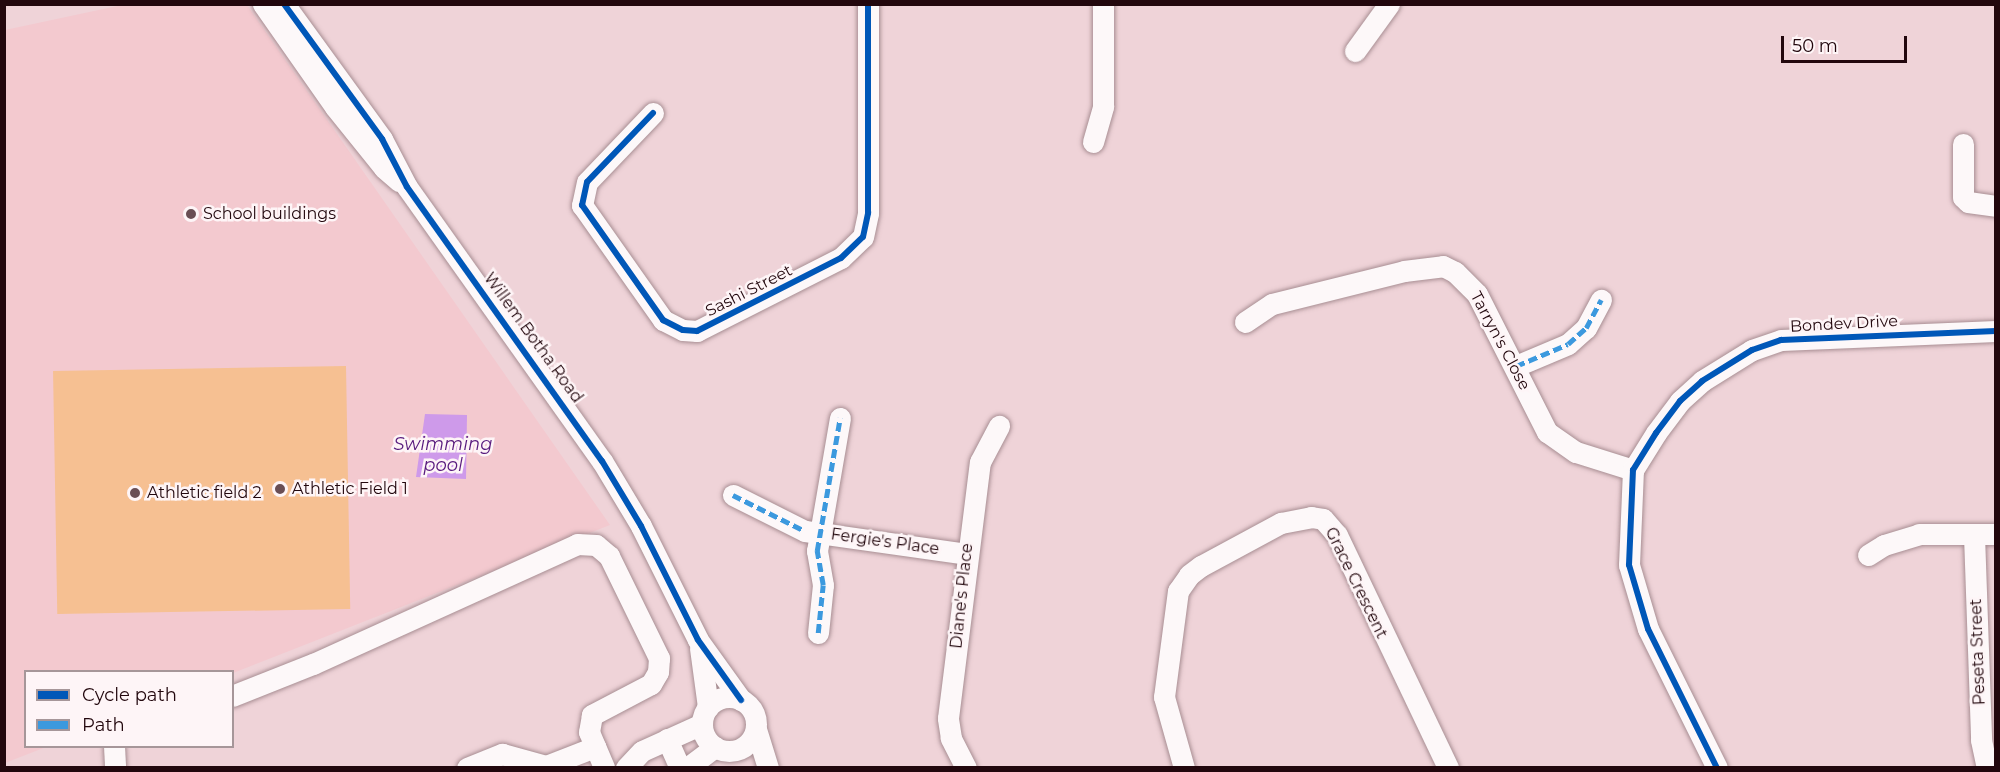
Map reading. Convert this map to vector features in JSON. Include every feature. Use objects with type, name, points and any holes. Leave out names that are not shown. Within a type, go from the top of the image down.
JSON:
[{"type":"street","name":"Willem Botha Road","points":[[263,4],[335,107],[384,168],[406,187]]},
{"type":"street","name":"Willem Botha Road","points":[[284,4],[382,139],[406,187],[602,461],[641,526],[698,640],[741,700]]},
{"type":"street","name":"Sashi Street","points":[[653,113],[587,182],[582,205],[663,320],[683,330],[697,331],[842,258],[860,244],[868,213],[868,4]]},
{"type":"street","points":[[1093,142],[1103,106],[1103,4]]},
{"type":"street","points":[[1355,51],[1389,4]]},
{"type":"street","points":[[1963,144],[1964,197],[1968,202],[1995,206]]},
{"type":"street","name":"Tarryn's Close","points":[[1245,322],[1272,304],[1404,271],[1443,266],[1455,272],[1477,294],[1516,366],[1539,423],[1547,432],[1576,452],[1633,470]]},
{"type":"street","points":[[1516,366],[1568,344],[1586,328],[1602,300]]},
{"type":"street","name":"Bondev Drive","points":[[1633,470],[1680,401],[1724,365],[1752,350],[1781,340],[1995,331]]},
{"type":"street","points":[[818,633],[823,585],[812,532],[840,418]]},
{"type":"street","name":"Diane's Place","points":[[966,768],[948,728],[966,554],[980,462],[999,426]]},
{"type":"street","points":[[1633,470],[1629,565],[1637,598],[1648,629],[1717,768]]},
{"type":"street","name":"Fergie's Place","points":[[733,495],[812,532],[966,554]]},
{"type":"street","name":"Grace Crescent","points":[[1184,768],[1164,697],[1178,591],[1188,575],[1201,566],[1281,524],[1311,516],[1323,519],[1336,536],[1448,768]]},
{"type":"street","points":[[1868,555],[1884,545],[1919,534],[1995,534]]},
{"type":"street","name":"Peseta Street","points":[[1974,535],[1981,740],[1987,768]]},
{"type":"street","points":[[234,695],[313,664],[564,549],[587,543],[609,556],[659,658],[658,672],[651,684],[592,715],[589,732],[604,768]]},
{"type":"street","name":"Willem Botha Road","points":[[698,640],[705,716]]},
{"type":"street","points":[[626,768],[642,751],[705,716],[723,698],[741,700],[753,712],[768,768]]},
{"type":"street","points":[[705,716],[703,733],[719,749],[745,768]]},
{"type":"street","points":[[687,768],[719,749],[741,749],[756,729]]},
{"type":"street","points":[[667,739],[680,768]]},
{"type":"street","points":[[467,768],[502,754],[546,766],[595,747]]},
{"type":"street","points":[[114,748],[115,768]]},
{"type":"street","points":[[611,768],[619,768]]},
{"type":"shaded area","points":[[122,5],[247,5],[610,525],[234,673],[234,670],[24,670],[24,748],[43,748],[5,763],[5,30]]},
{"type":"shaded area","points":[[346,366],[350,609],[57,614],[53,371]]},
{"type":"water","name":"Swimming pool","points":[[425,414],[467,415],[466,479],[416,477]]},
{"type":"marked path","points":[[1516,366],[1568,344],[1586,328],[1601,300]]},
{"type":"marked path","points":[[818,633],[823,585],[817,551],[840,418]]},
{"type":"marked path","points":[[733,495],[805,531]]},
{"type":"cycle path","points":[[284,4],[382,139],[407,187],[602,461],[641,526],[698,640],[741,700]]},
{"type":"cycle path","points":[[653,113],[587,182],[582,205],[663,320],[683,330],[697,331],[841,258],[863,237],[868,213],[868,4]]},
{"type":"cycle path","points":[[1717,768],[1648,629],[1629,565],[1633,470],[1656,433],[1680,401],[1702,381],[1752,350],[1781,340],[1996,331]]},
{"type":"place","name":"School buildings","points":[[191,214]]},
{"type":"place","name":"Athletic Field 1","points":[[280,489]]},
{"type":"place","name":"Athletic field 2","points":[[135,493]]}]
